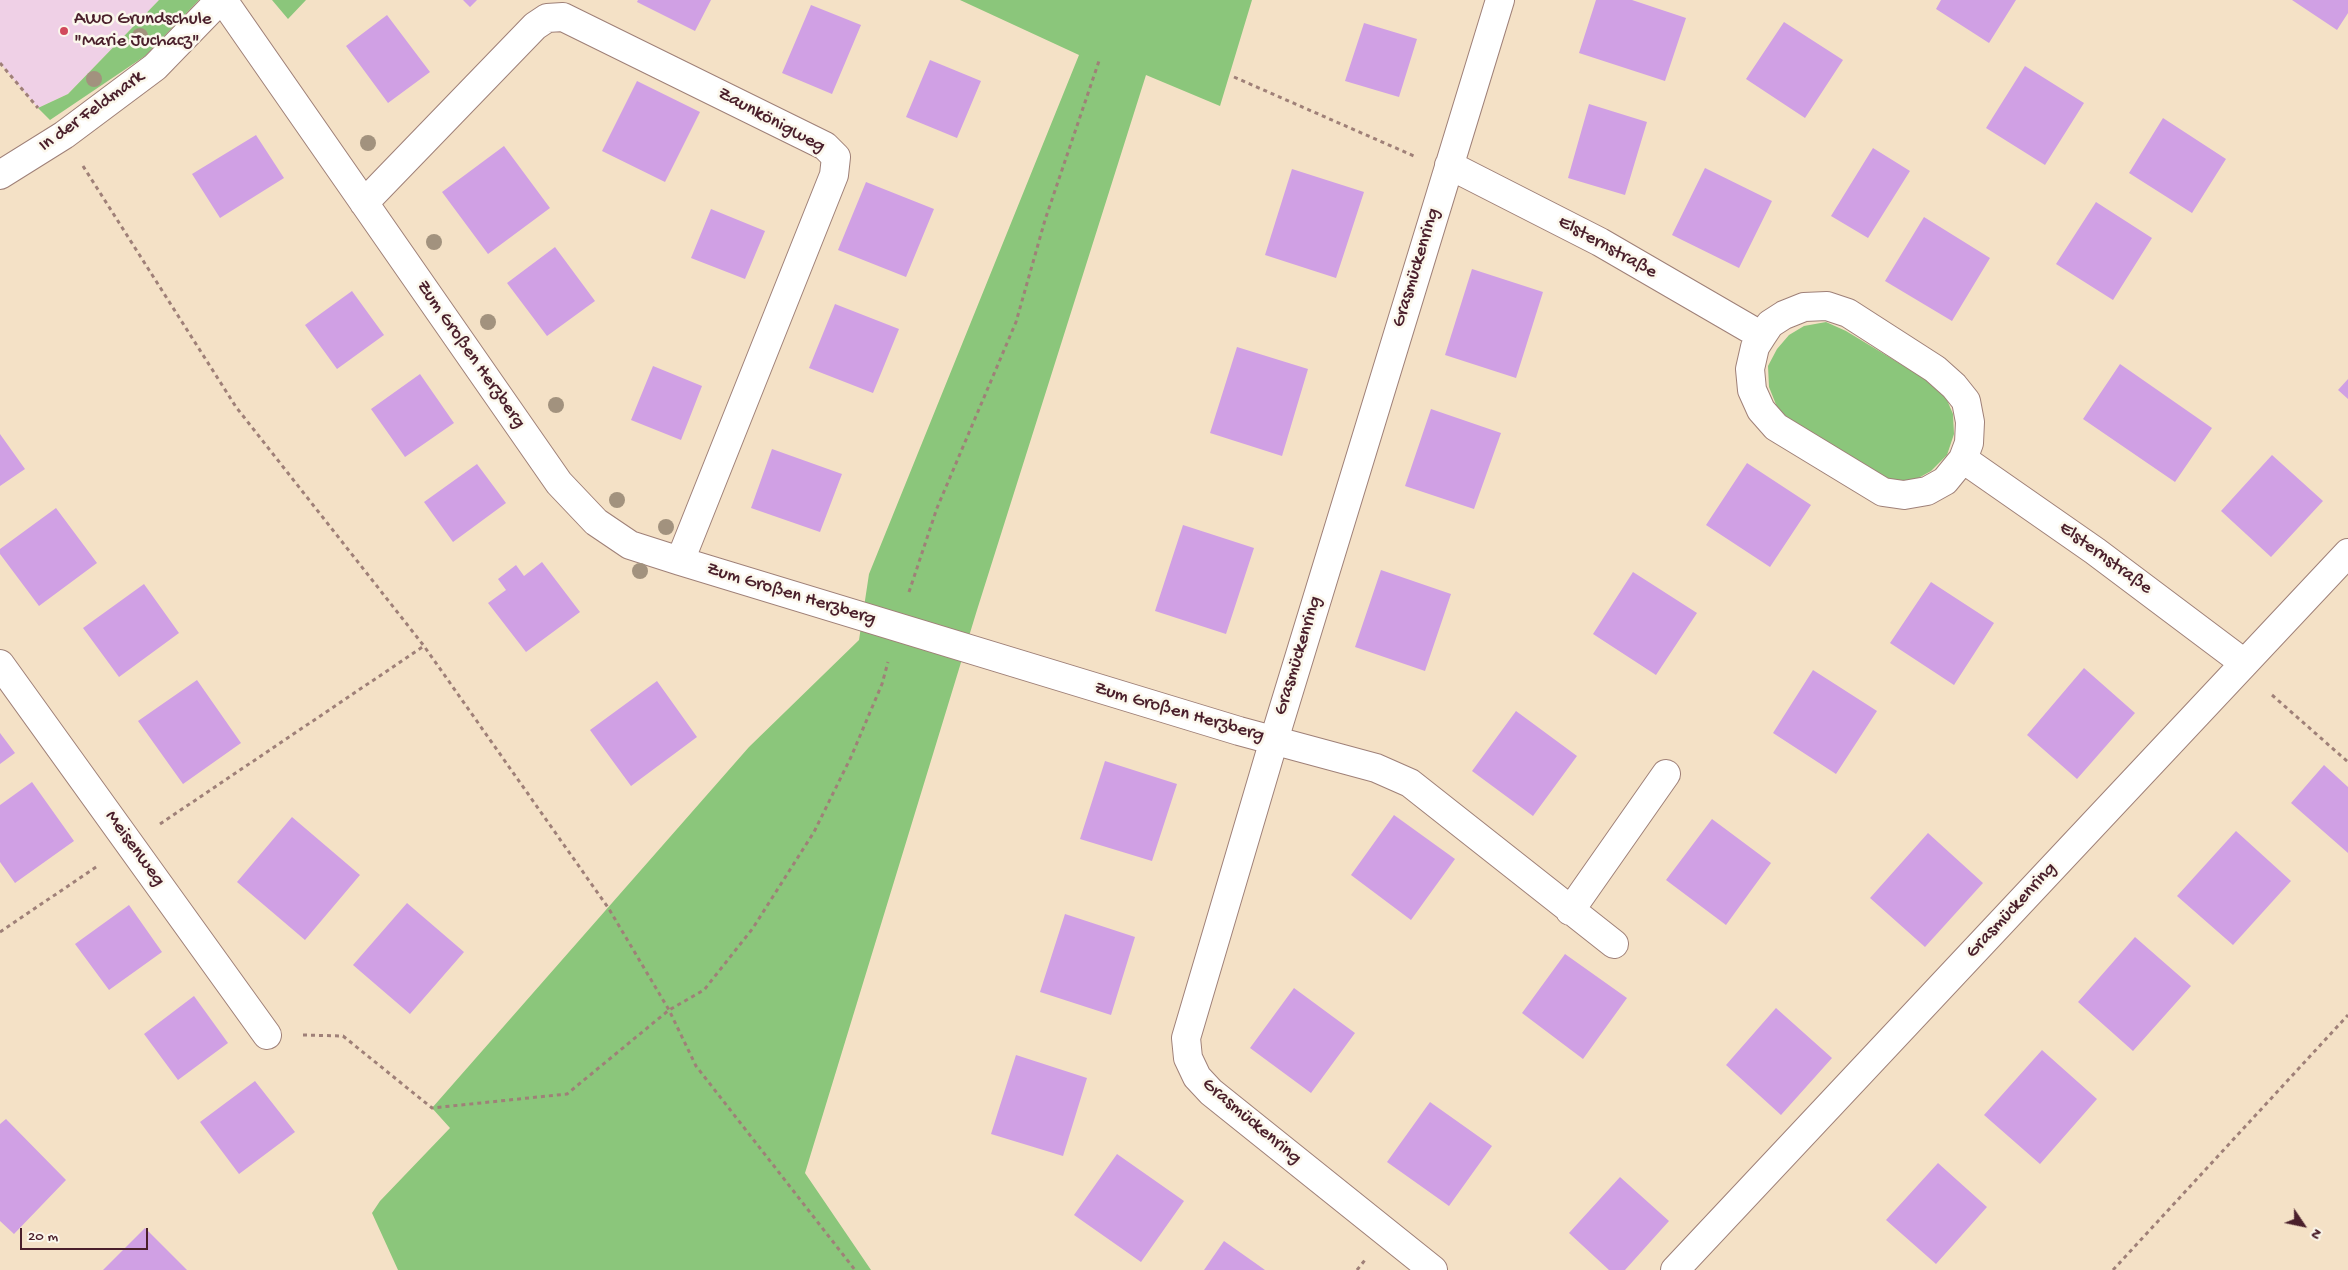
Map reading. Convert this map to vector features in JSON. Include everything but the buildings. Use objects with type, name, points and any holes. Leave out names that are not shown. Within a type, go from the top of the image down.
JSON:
[{"type":"street","name":"In der Feldmark","points":[[0,175],[64,135],[155,67],[222,0]]},
{"type":"street","name":"Zum Großen Herzberg","points":[[222,0],[559,483],[596,522],[630,545],[680,561],[1274,740],[1376,768],[1410,783],[1614,944]]},
{"type":"street","name":"Grasmückenring","points":[[1434,1270],[1211,1092],[1197,1077],[1188,1058],[1186,1038],[1191,1015],[1274,740],[1500,0]]},
{"type":"street","name":"Zaunkönigweg","points":[[364,203],[535,26],[547,18],[563,16],[825,146],[836,158],[834,175],[680,561]]},
{"type":"street","name":"Elsternstraße","points":[[1449,166],[1600,242],[1762,336]]},
{"type":"street","points":[[1827,306],[1848,313],[1936,369],[1954,386],[1966,401],[1970,422],[1969,443],[1963,459],[1945,481],[1927,491],[1904,495],[1883,492],[1864,482],[1776,427],[1761,410],[1752,390],[1750,369],[1755,347],[1762,336],[1770,324],[1784,315],[1804,307],[1827,306]]},
{"type":"street","name":"Elsternstraße","points":[[1963,459],[2095,551],[2244,663]]},
{"type":"street","name":"Grasmückenring","points":[[1675,1270],[2348,553]]},
{"type":"street","name":"Meisenweg","points":[[0,664],[267,1035]]},
{"type":"street","points":[[1570,911],[1666,774]]},
{"type":"path","points":[[267,1035],[343,1036],[432,1108],[567,1094],[669,1010],[704,990],[753,928],[814,832],[851,756],[882,684],[937,508],[1016,322],[1045,220],[1099,61]]},
{"type":"path","points":[[0,63],[30,100],[64,135],[236,407],[424,646],[609,909],[669,1010],[696,1066],[855,1270]]},
{"type":"path","points":[[1234,77],[1414,156]]},
{"type":"path","points":[[0,932],[424,646]]},
{"type":"path","points":[[2272,695],[2348,762]]},
{"type":"path","points":[[2114,1270],[2348,1015]]},
{"type":"shaded area","name":"AWO Grundschule \"Marie Juchacz\"","points":[[0,0],[159,0],[68,94],[38,108],[0,63]]},
{"type":"green space","points":[[159,0],[199,0],[145,56],[50,120],[38,108],[68,94]]},
{"type":"green space","points":[[272,0],[306,0],[288,19]]},
{"type":"green space","points":[[960,0],[1252,0],[1220,106],[1146,75],[977,610],[805,1173],[871,1270],[398,1270],[372,1213],[380,1201],[450,1128],[432,1108],[749,747],[859,640],[869,574],[1079,55]]},
{"type":"green space","points":[[1826,322],[1846,331],[1927,380],[1944,393],[1953,414],[1954,434],[1947,455],[1931,471],[1913,481],[1891,481],[1871,473],[1792,422],[1777,407],[1769,387],[1768,366],[1777,349],[1789,335],[1804,326]]},
{"type":"place","name":"AWO Grundschule \"Marie Juchacz\"","points":[[64,31]]}]
